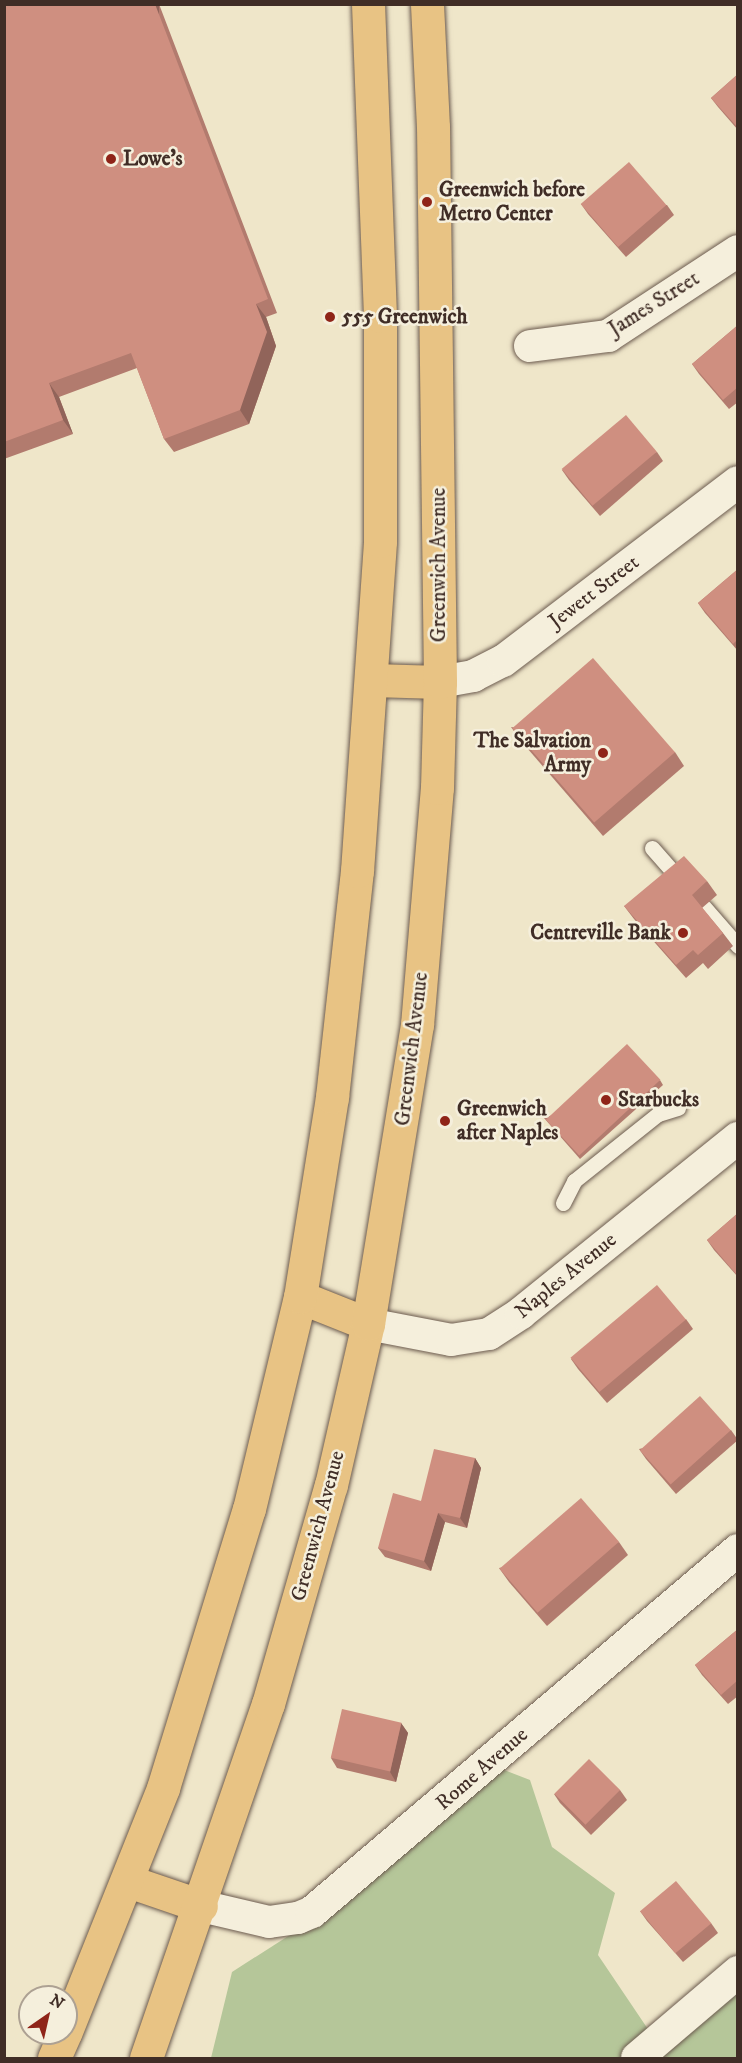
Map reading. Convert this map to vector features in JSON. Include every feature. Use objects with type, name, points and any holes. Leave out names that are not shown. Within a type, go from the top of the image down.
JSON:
[{"type":"main road","points":[[78,2003],[128,1881],[180,1738],[245,1520],[300,1297],[344,1003],[372,680],[380,542],[381,428],[368,4]]},
{"type":"main road","name":"Greenwich Avenue","points":[[146,2058],[201,1906],[303,1588],[368,1324],[417,1024],[437,788],[440,682],[433,162],[427,4]]},
{"type":"main road","points":[[372,680],[440,682]]},
{"type":"main road","points":[[300,1297],[368,1324]]},
{"type":"main road","points":[[128,1881],[201,1906]]},
{"type":"street","name":"James Street","points":[[530,346],[608,336],[738,251]]},
{"type":"street","name":"Jewett Street","points":[[440,682],[474,676],[503,661],[738,482]]},
{"type":"street","name":"Naples Avenue","points":[[368,1324],[451,1340],[489,1334],[521,1313],[738,1138]]},
{"type":"street","name":"Rome Avenue","points":[[201,1906],[268,1922],[298,1918],[312,1912],[738,1550]]},
{"type":"street","points":[[637,2058],[738,1972]]},
{"type":"lane","points":[[652,848],[681,881]]},
{"type":"lane","points":[[704,907],[738,946]]},
{"type":"lane","points":[[563,1203],[574,1181],[658,1114],[678,1108]]},
{"type":"green space","points":[[499,1768],[530,1780],[552,1847],[615,1893],[598,1955],[658,2044],[737,1981],[737,2058],[211,2058],[232,1972],[349,1897]]},
{"type":"building","name":"Lowe's","points":[[4,4],[155,4],[268,299],[256,304],[267,332],[240,410],[164,439],[131,353],[49,383],[63,420],[4,442]]},
{"type":"building","points":[[738,74],[738,128],[711,98]]},
{"type":"building","points":[[629,162],[666,205],[618,247],[581,204]]},
{"type":"building","points":[[738,325],[738,387],[723,400],[692,364]]},
{"type":"building","points":[[626,415],[657,452],[593,506],[562,469]]},
{"type":"building","points":[[738,569],[738,639],[733,644],[698,603]]},
{"type":"building","name":"The Salvation Army","points":[[593,658],[675,752],[594,823],[512,728]]},
{"type":"building","name":"Centreville Bank","points":[[684,856],[707,881],[692,895],[723,933],[698,955],[693,950],[676,965],[624,906]]},
{"type":"building","points":[[627,1044],[660,1080],[579,1156],[546,1120]]},
{"type":"building","points":[[738,1213],[738,1273],[736,1274],[707,1240]]},
{"type":"building","points":[[657,1285],[686,1319],[599,1392],[570,1358]]},
{"type":"building","points":[[700,1396],[731,1430],[671,1484],[640,1450]]},
{"type":"building","points":[[434,1449],[475,1458],[460,1518],[438,1513],[424,1561],[378,1548],[393,1493],[421,1501]]},
{"type":"building","points":[[581,1498],[619,1542],[538,1613],[499,1569]]},
{"type":"building","points":[[738,1629],[738,1680],[721,1695],[695,1665]]},
{"type":"building","points":[[342,1709],[401,1723],[390,1771],[331,1758]]},
{"type":"building","points":[[589,1759],[620,1790],[585,1825],[554,1794]]},
{"type":"building","points":[[676,1881],[711,1923],[675,1953],[640,1911]]},
{"type":"place","name":"Lowe's","points":[[111,159]]},
{"type":"place","name":"Greenwich before Metro Center","points":[[427,202]]},
{"type":"place","name":"555 Greenwich","points":[[330,317]]},
{"type":"place","name":"The Salvation Army","points":[[603,753]]},
{"type":"place","name":"Centreville Bank","points":[[683,933]]},
{"type":"place","name":"Starbucks","points":[[606,1100]]},
{"type":"place","name":"Greenwich after Naples","points":[[445,1121]]}]
